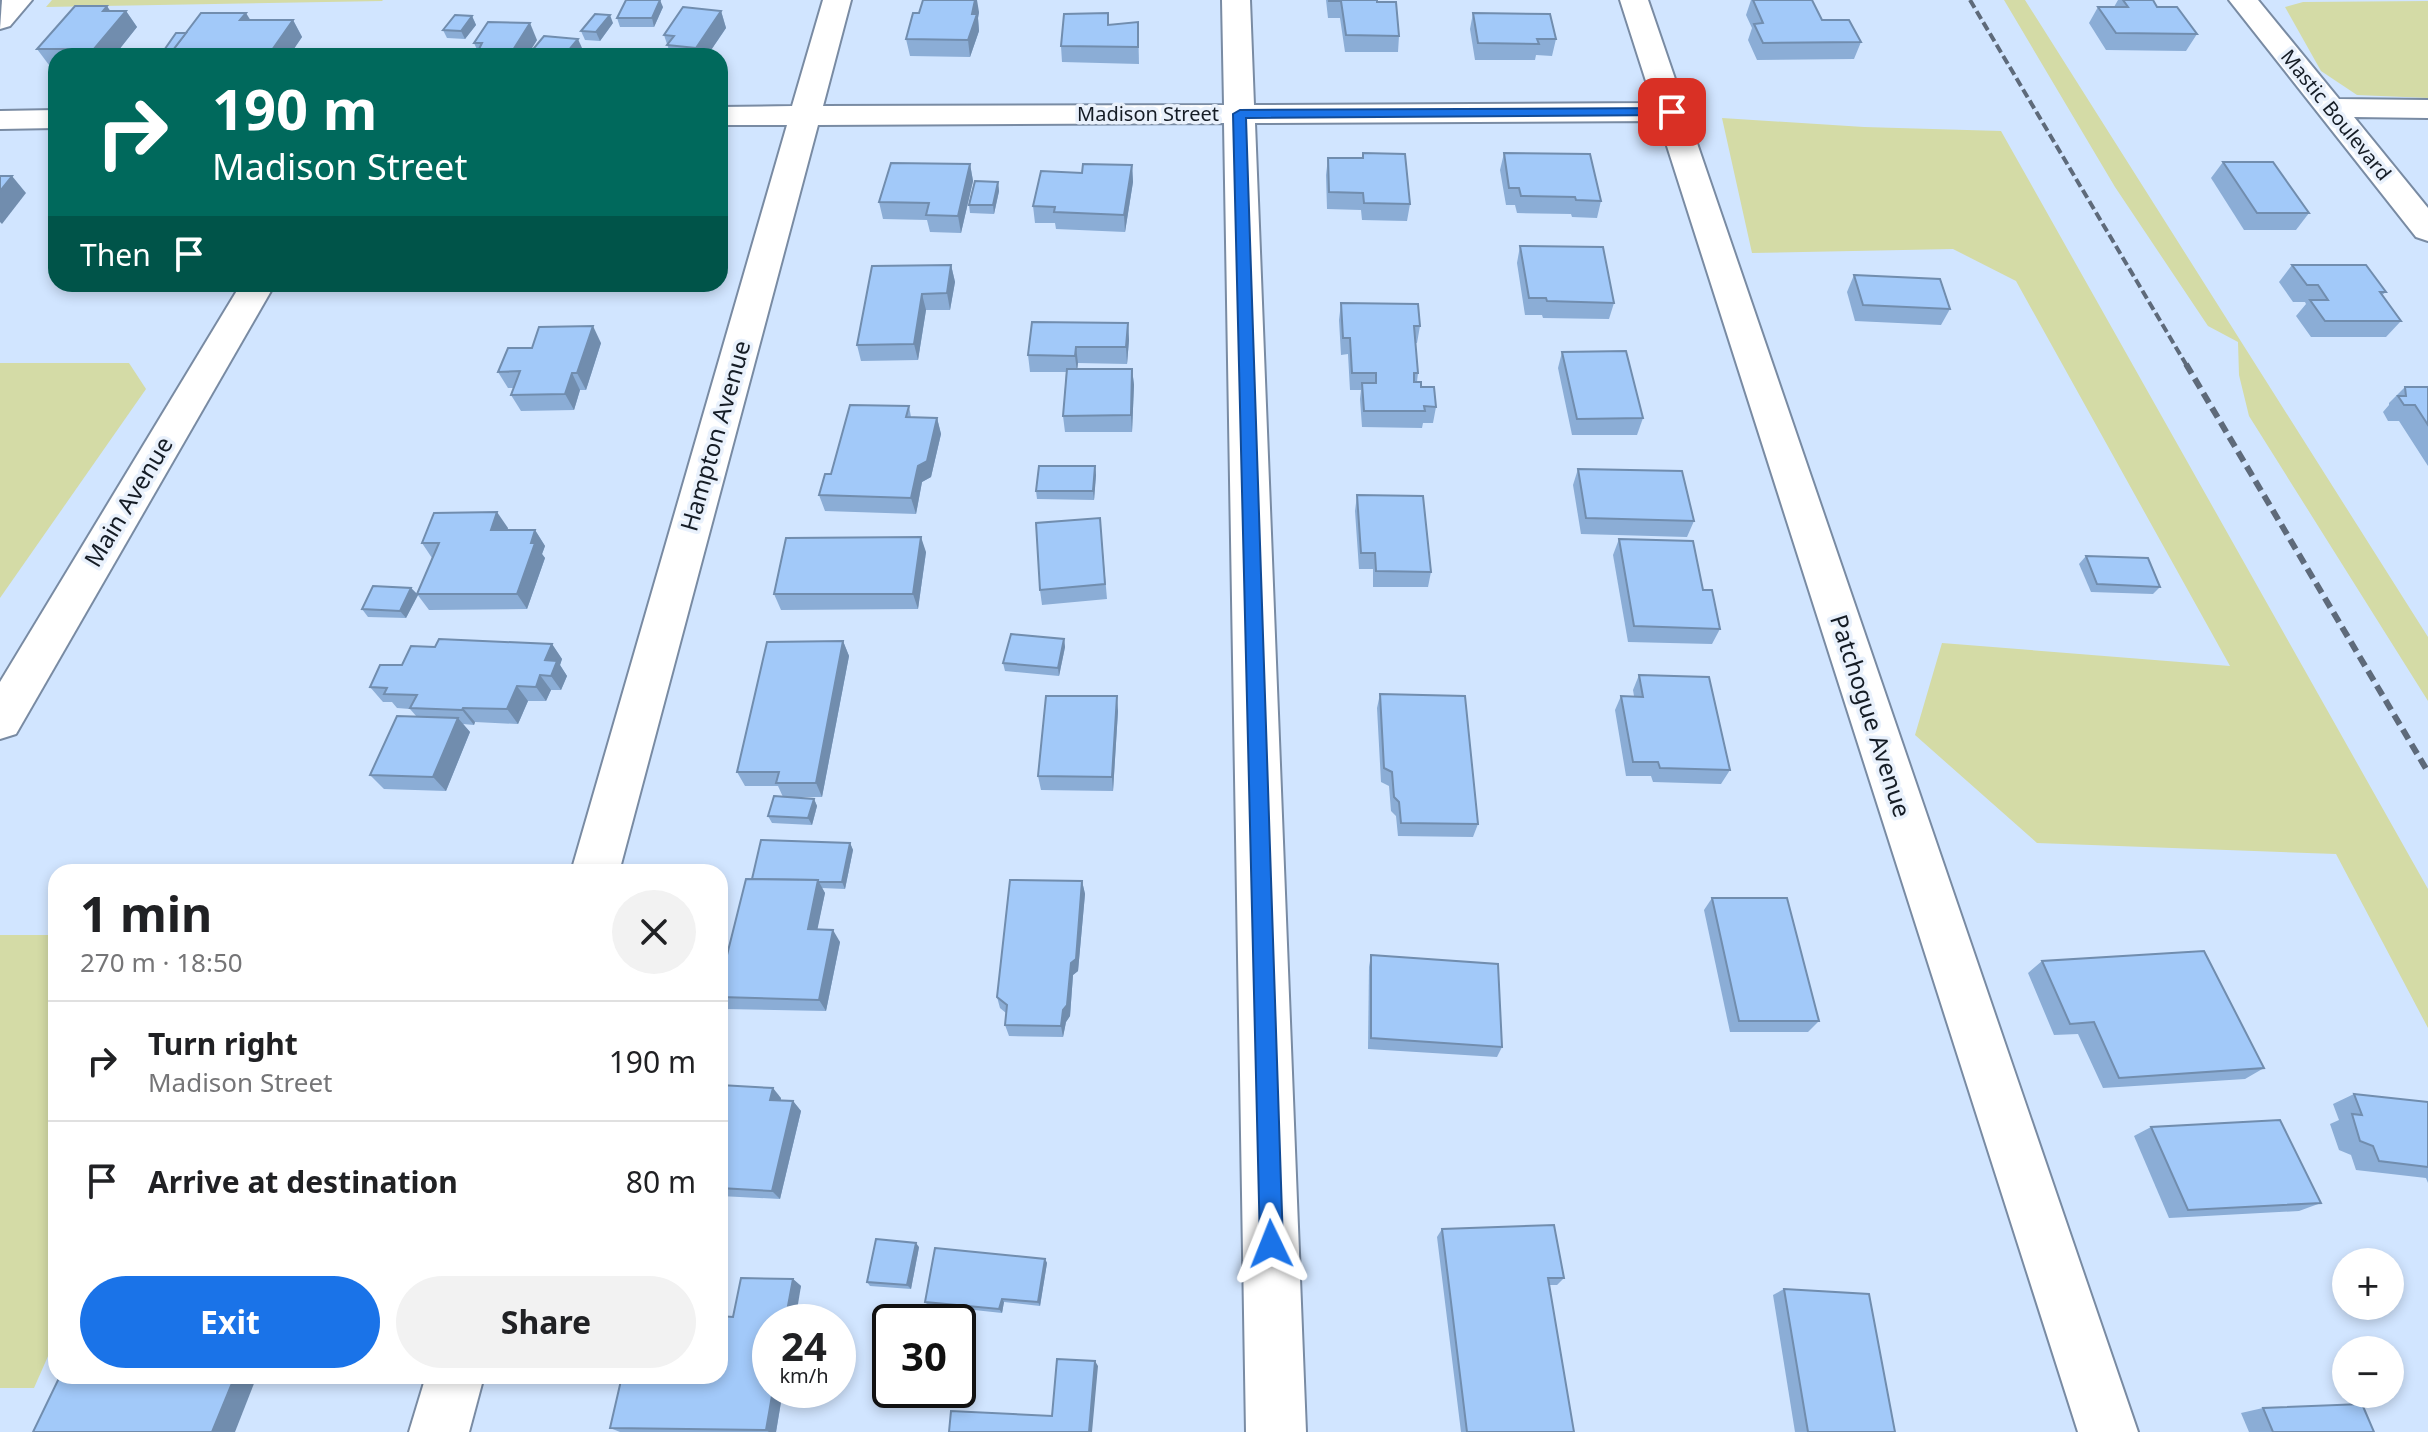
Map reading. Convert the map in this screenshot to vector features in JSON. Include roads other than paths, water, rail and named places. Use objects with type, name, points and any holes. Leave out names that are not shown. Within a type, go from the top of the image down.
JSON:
[{"type":"street","points":[[0,20],[18,0]]},
{"type":"street","name":"Hampton Avenue","points":[[597,864],[837,0]]},
{"type":"street","points":[[1236,0],[1276,1432]]},
{"type":"street","name":"Patchogue Avenue","points":[[1634,0],[2108,1432]]},
{"type":"street","name":"Mastic Boulevard","points":[[2243,0],[2428,230]]},
{"type":"street","points":[[2331,108],[2428,109]]},
{"type":"street","name":"Madison Street","points":[[728,116],[1672,112]]},
{"type":"street","points":[[0,120],[48,119]]},
{"type":"street","name":"Main Avenue","points":[[0,721],[253,292]]},
{"type":"street","points":[[439,1432],[453,1384]]},
{"type":"railway","points":[[1970,0],[2187,366]]},
{"type":"railway","points":[[2186,364],[2428,772]]}]
